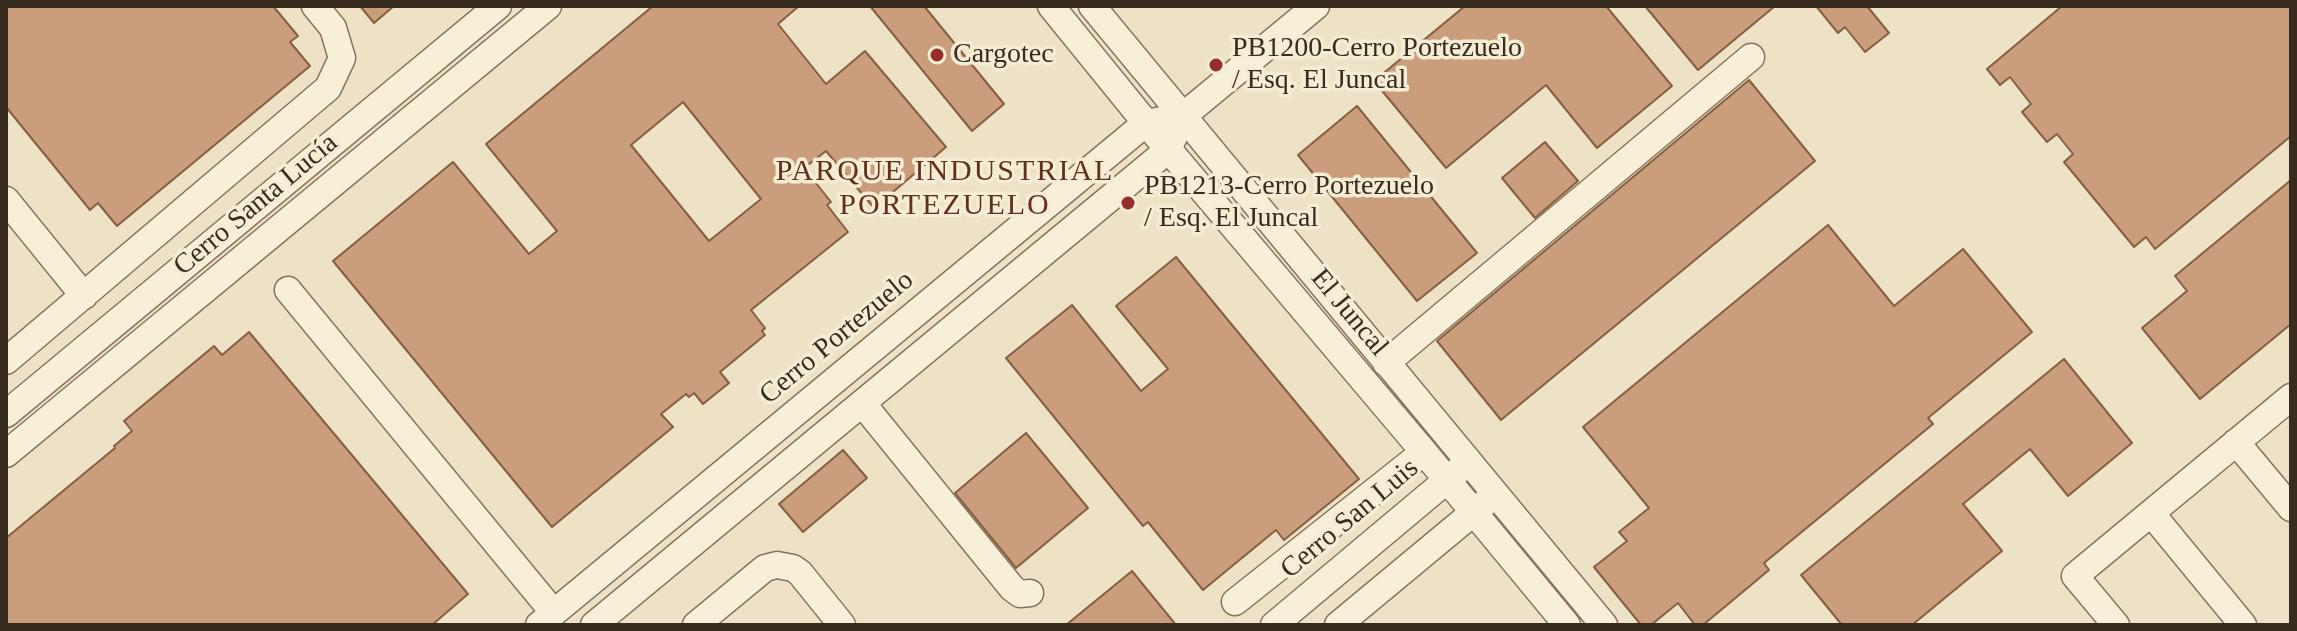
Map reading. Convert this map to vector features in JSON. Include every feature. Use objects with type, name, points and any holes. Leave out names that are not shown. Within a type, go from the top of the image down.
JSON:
[{"type":"street","points":[[6,361],[328,88],[342,58],[333,28],[315,6]]},
{"type":"street","name":"Cerro Santa Lucía","points":[[6,414],[498,6]]},
{"type":"street","name":"Cerro Santa Lucía","points":[[6,454],[548,6]]},
{"type":"street","name":"El Juncal","points":[[1051,6],[1567,625]]},
{"type":"street","name":"El Juncal","points":[[1092,6],[1604,625]]},
{"type":"street","name":"Cerro Portezuelo","points":[[594,625],[1168,150],[1183,116],[1316,6]]},
{"type":"street","points":[[1386,363],[1751,57]]},
{"type":"street","name":"Cerro Portezuelo","points":[[546,619],[1146,123],[1183,116]]},
{"type":"street","points":[[6,200],[84,296]]},
{"type":"street","points":[[288,290],[546,619]]},
{"type":"street","points":[[2116,625],[2075,576],[2291,397]]},
{"type":"street","points":[[862,403],[1012,588],[1020,594],[1030,593]]},
{"type":"street","points":[[2236,442],[2291,508]]},
{"type":"street","points":[[1235,602],[1424,452]]},
{"type":"street","name":"Cerro San Luis","points":[[1274,625],[1468,462]]},
{"type":"street","points":[[1338,625],[1495,495]]},
{"type":"street","points":[[2151,513],[2243,625]]},
{"type":"street","points":[[696,625],[765,568],[777,565],[793,568],[800,573],[842,625]]},
{"type":"building","points":[[6,6],[273,6],[298,36],[290,42],[310,66],[117,226],[98,203],[90,210],[6,107]]},
{"type":"building","points":[[360,6],[394,6],[374,23]]},
{"type":"building","points":[[653,6],[799,6],[778,24],[826,84],[865,51],[946,147],[874,208],[826,151],[804,168],[831,202],[827,205],[848,232],[751,310],[765,328],[762,331],[765,335],[720,372],[729,383],[703,404],[694,393],[689,397],[686,394],[661,414],[673,427],[552,527],[333,261],[453,162],[529,254],[557,231],[486,144]],"holes":[[[683,102],[761,199],[709,241],[631,145]]]},
{"type":"building","name":"Cargotec","points":[[870,6],[924,6],[1004,104],[972,131]]},
{"type":"building","points":[[1465,6],[1606,6],[1672,86],[1597,148],[1546,85],[1446,168],[1374,81]]},
{"type":"building","points":[[1645,6],[1775,6],[1698,70]]},
{"type":"building","points":[[1816,6],[1867,6],[1889,33],[1865,52],[1845,27],[1838,33]]},
{"type":"building","points":[[2062,6],[2291,6],[2291,136],[2155,249],[2146,237],[2134,247],[2064,162],[2073,154],[2057,134],[2047,142],[2022,112],[2031,104],[2010,77],[2000,85],[1987,69]]},
{"type":"building","points":[[1749,80],[1815,161],[1501,420],[1437,341]]},
{"type":"building","points":[[1357,106],[1477,253],[1417,301],[1298,155]]},
{"type":"building","points":[[1545,142],[1578,181],[1535,218],[1502,178]]},
{"type":"building","points":[[2291,180],[2291,324],[2200,399],[2142,328],[2187,291],[2175,276]]},
{"type":"building","points":[[1828,225],[1894,306],[1963,249],[2032,332],[1928,418],[1933,424],[1764,563],[1769,570],[1703,625],[1695,625],[1678,603],[1651,625],[1641,625],[1594,567],[1627,541],[1619,532],[1649,508],[1583,427]]},
{"type":"building","points":[[1176,257],[1359,479],[1284,540],[1276,530],[1203,590],[1148,522],[1143,526],[1006,358],[1072,305],[1141,391],[1168,369],[1116,306]]},
{"type":"building","points":[[249,332],[468,594],[432,625],[6,625],[6,538],[115,448],[132,431],[124,421],[214,346],[222,355]]},
{"type":"building","points":[[2064,359],[2132,443],[2068,496],[2030,449],[1963,504],[2002,551],[1912,625],[1842,625],[1801,575]]},
{"type":"building","points":[[1026,433],[1088,508],[1016,568],[955,493]]},
{"type":"building","points":[[843,450],[867,478],[803,532],[779,504]]},
{"type":"building","points":[[1132,571],[1176,625],[1066,625]]},
{"type":"place","name":"Cargotec","points":[[937,55]]},
{"type":"place","name":"PB1200-Cerro Portezuelo / Esq. El Juncal","points":[[1216,65]]},
{"type":"place","name":"PB1213-Cerro Portezuelo / Esq. El Juncal","points":[[1128,203]]},
{"type":"district","name":"PARQUE INDUSTRIAL PORTEZUELO","points":[[945,189]]}]
